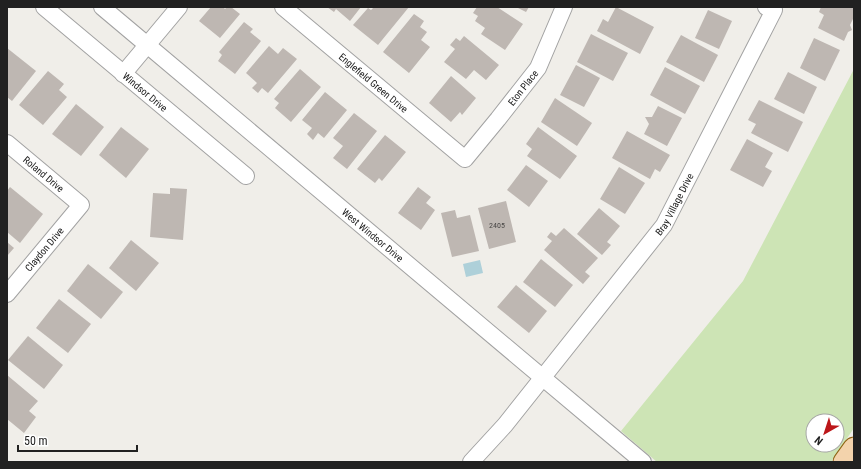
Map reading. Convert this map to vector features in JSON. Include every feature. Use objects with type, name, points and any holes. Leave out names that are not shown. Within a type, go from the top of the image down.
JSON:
[{"type":"main road","points":[[844,462],[854,448]]},
{"type":"street","name":"Windsor Drive","points":[[44,7],[246,176]]},
{"type":"street","name":"West Windsor Drive","points":[[102,7],[643,462]]},
{"type":"street","points":[[123,74],[179,7]]},
{"type":"street","name":"Englefield Green Drive","points":[[282,7],[465,159]]},
{"type":"street","name":"Eton Place","points":[[465,159],[538,68],[564,7]]},
{"type":"street","name":"Bray Village Drive","points":[[471,462],[505,425],[664,225],[770,9]]},
{"type":"street","name":"Roland Drive","points":[[7,143],[81,205]]},
{"type":"street","name":"Claydon Drive","points":[[7,294],[81,205]]},
{"type":"green space","points":[[854,69],[854,428],[845,441],[845,413],[805,413],[805,453],[837,453],[831,462],[657,462],[621,431],[743,281]]},
{"type":"water","points":[[480,260],[483,273],[466,277],[463,264]]},
{"type":"building","points":[[211,7],[223,7],[225,9],[227,7],[231,7],[240,14],[220,38],[199,21]]},
{"type":"building","points":[[327,7],[361,7],[350,21],[336,9],[334,12]]},
{"type":"building","points":[[374,7],[409,7],[378,45],[353,25],[368,8],[371,10]]},
{"type":"building","points":[[477,7],[497,7],[523,24],[505,50],[481,34],[485,28],[475,21],[478,16],[473,13]]},
{"type":"building","points":[[516,7],[529,7],[526,12]]},
{"type":"building","points":[[616,7],[654,27],[640,54],[597,31],[603,19],[608,22]]},
{"type":"building","points":[[821,7],[854,8],[854,17],[850,25],[852,30],[848,32],[844,41],[818,28],[824,15],[819,12]]},
{"type":"building","points":[[708,10],[732,21],[719,49],[695,38]]},
{"type":"building","points":[[414,14],[424,21],[420,27],[427,32],[421,40],[430,47],[409,73],[383,52]]},
{"type":"building","points":[[244,22],[253,29],[250,32],[261,41],[235,74],[218,61],[222,55],[219,52]]},
{"type":"building","points":[[591,34],[628,53],[613,81],[577,62]]},
{"type":"building","points":[[681,35],[718,55],[704,82],[666,62]]},
{"type":"building","points":[[464,36],[499,65],[486,80],[474,70],[466,79],[444,62],[455,49],[450,45],[456,38],[460,41]]},
{"type":"building","points":[[814,38],[840,50],[825,81],[800,68]]},
{"type":"building","points":[[269,46],[278,54],[283,48],[297,59],[268,93],[262,88],[258,93],[252,88],[257,83],[246,73]]},
{"type":"building","points":[[7,48],[36,71],[12,101],[7,97]]},
{"type":"building","points":[[576,65],[600,78],[584,107],[560,95]]},
{"type":"building","points":[[665,67],[700,86],[685,114],[650,95]]},
{"type":"building","points":[[300,69],[321,87],[291,122],[275,108],[279,103],[274,99]]},
{"type":"building","points":[[48,71],[64,84],[59,90],[67,97],[43,125],[19,105]]},
{"type":"building","points":[[788,72],[817,87],[804,114],[774,99]]},
{"type":"building","points":[[451,76],[476,98],[462,115],[460,112],[451,122],[429,103]]},
{"type":"building","points":[[325,92],[347,110],[324,138],[318,133],[313,140],[307,134],[312,128],[302,120]]},
{"type":"building","points":[[555,98],[592,123],[577,146],[541,122]]},
{"type":"building","points":[[759,100],[803,122],[788,152],[751,133],[756,124],[748,120]]},
{"type":"building","points":[[76,104],[104,127],[81,156],[52,134]]},
{"type":"building","points":[[658,106],[682,118],[667,146],[644,134],[649,124],[645,117],[652,117]]},
{"type":"building","points":[[354,113],[377,131],[347,169],[333,158],[343,146],[333,138]]},
{"type":"building","points":[[121,127],[149,149],[126,178],[99,155]]},
{"type":"building","points":[[538,127],[577,156],[560,179],[527,156],[532,149],[526,144]]},
{"type":"building","points":[[627,131],[670,155],[660,172],[655,169],[650,179],[612,158]]},
{"type":"building","points":[[385,135],[406,152],[382,181],[379,178],[375,183],[357,169]]},
{"type":"building","points":[[747,139],[773,153],[765,167],[772,171],[763,187],[730,170]]},
{"type":"building","points":[[526,165],[548,181],[529,207],[507,190]]},
{"type":"building","points":[[619,167],[645,183],[625,214],[600,199]]},
{"type":"building","points":[[10,187],[43,214],[20,243],[7,232],[7,191]]},
{"type":"building","points":[[418,187],[431,197],[426,203],[435,210],[421,230],[398,213]]},
{"type":"building","points":[[170,188],[187,189],[183,240],[150,237],[153,193],[170,194]]},
{"type":"building","points":[[506,201],[516,242],[489,249],[478,208]]},
{"type":"building","points":[[599,208],[620,226],[607,242],[611,245],[602,255],[577,234]]},
{"type":"building","points":[[455,210],[457,218],[470,215],[479,251],[452,257],[441,213]]},
{"type":"building","points":[[564,228],[598,258],[585,272],[590,276],[583,284],[544,250],[552,241],[547,237],[551,232],[556,236]]},
{"type":"building","points":[[131,240],[159,263],[136,291],[109,268]]},
{"type":"building","points":[[7,242],[14,248],[7,256]]},
{"type":"building","points":[[541,259],[573,285],[555,307],[523,282]]},
{"type":"building","points":[[88,264],[123,292],[101,319],[67,291]]},
{"type":"building","points":[[516,285],[547,311],[529,333],[497,307]]},
{"type":"building","points":[[59,299],[91,324],[68,353],[36,328]]},
{"type":"building","points":[[28,336],[63,365],[44,389],[8,360]]},
{"type":"building","points":[[7,375],[38,401],[29,411],[36,417],[24,433],[7,419]]}]
